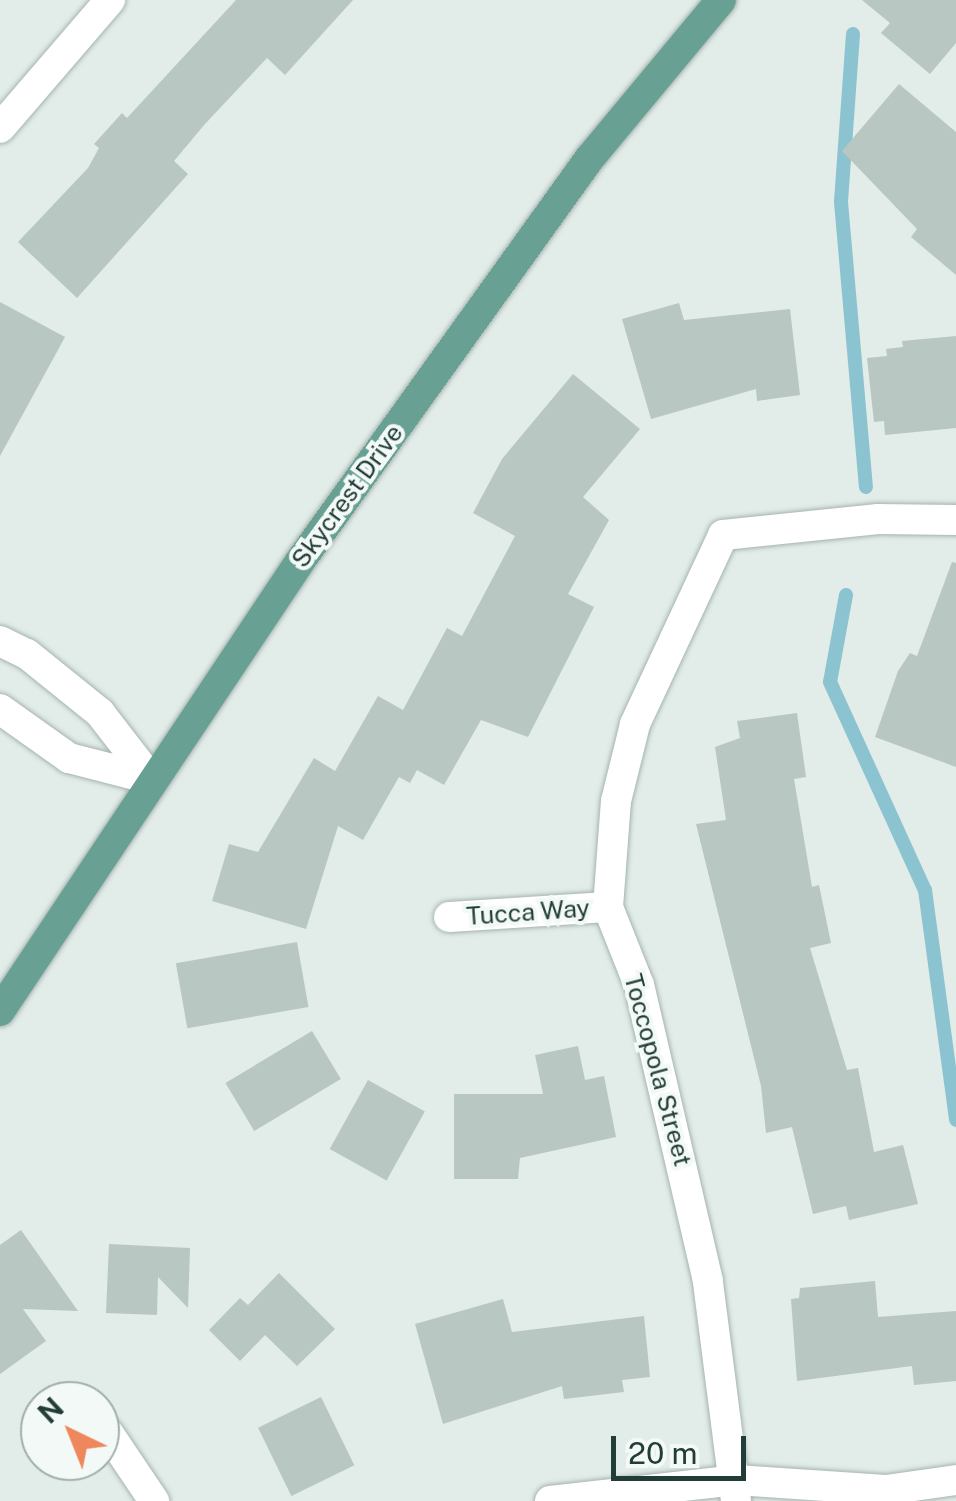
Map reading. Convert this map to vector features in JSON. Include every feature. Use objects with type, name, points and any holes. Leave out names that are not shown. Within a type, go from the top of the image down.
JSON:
[{"type":"main road","name":"Skycrest Drive","points":[[0,1012],[150,779],[590,158],[721,0]]},
{"type":"street","points":[[0,128],[110,0]]},
{"type":"street","name":"Toccopola Street","points":[[736,1490],[708,1281],[672,1117],[639,985],[608,907],[616,801],[634,724],[723,535],[878,519],[956,520]]},
{"type":"street","points":[[0,641],[100,713],[150,779]]},
{"type":"street","points":[[0,709],[69,758],[150,779]]},
{"type":"street","name":"Tucca Way","points":[[449,917],[608,907]]},
{"type":"street","points":[[120,1450],[154,1501]]},
{"type":"street","points":[[550,1501],[736,1490],[886,1490],[956,1480]]},
{"type":"building","points":[[236,0],[353,0],[285,75],[267,58],[205,124],[174,161],[188,174],[77,298],[18,242],[88,168],[99,148],[94,144],[122,113],[127,118]]},
{"type":"building","points":[[862,0],[956,0],[956,43],[930,74],[881,33],[890,23]]},
{"type":"building","points":[[899,84],[956,132],[956,275],[911,237],[917,229],[842,151]]},
{"type":"building","points":[[0,302],[65,337],[0,456]]},
{"type":"building","points":[[679,303],[684,320],[790,309],[800,395],[757,401],[756,389],[651,419],[622,319]]},
{"type":"building","points":[[956,336],[956,428],[885,435],[884,421],[874,422],[867,358],[887,356],[886,349],[903,347],[902,341]]},
{"type":"building","points":[[573,374],[640,429],[583,497],[609,520],[568,594],[594,607],[528,737],[481,720],[444,785],[417,770],[410,783],[399,777],[363,840],[338,826],[306,929],[212,901],[229,844],[258,852],[314,758],[335,771],[378,696],[403,710],[447,628],[462,636],[515,536],[473,513],[502,459]]},
{"type":"building","points":[[952,562],[956,563],[956,767],[875,737],[898,671],[910,653],[917,656]]},
{"type":"building","points":[[797,713],[806,777],[794,779],[812,887],[819,885],[831,943],[810,948],[847,1070],[858,1068],[874,1152],[903,1145],[918,1204],[849,1220],[846,1206],[813,1214],[792,1127],[766,1133],[761,1086],[696,824],[726,820],[715,747],[740,738],[737,721]]},
{"type":"building","points":[[297,942],[308,1007],[187,1028],[176,963]]},
{"type":"building","points":[[312,1031],[341,1079],[254,1131],[225,1083]]},
{"type":"building","points":[[578,1046],[585,1080],[604,1076],[616,1137],[520,1158],[518,1179],[454,1179],[454,1094],[543,1094],[535,1055]]},
{"type":"building","points":[[368,1080],[425,1112],[387,1181],[330,1149]]},
{"type":"building","points":[[21,1230],[78,1311],[23,1309],[46,1341],[0,1374],[0,1245]]},
{"type":"building","points":[[109,1244],[190,1248],[188,1308],[158,1277],[157,1315],[106,1313]]},
{"type":"building","points":[[279,1273],[335,1329],[297,1366],[265,1335],[240,1361],[209,1330],[240,1298],[248,1305]]},
{"type":"building","points":[[875,1281],[878,1317],[956,1311],[956,1381],[914,1385],[912,1366],[797,1381],[791,1299],[799,1298],[800,1288]]},
{"type":"building","points":[[503,1299],[512,1332],[644,1316],[650,1377],[622,1380],[624,1392],[564,1399],[562,1386],[443,1424],[415,1324]]},
{"type":"building","points":[[321,1397],[354,1465],[291,1496],[258,1428]]},
{"type":"waterway","points":[[853,34],[841,202],[866,487]]},
{"type":"waterway","points":[[846,595],[830,682],[925,890],[956,1120]]}]
